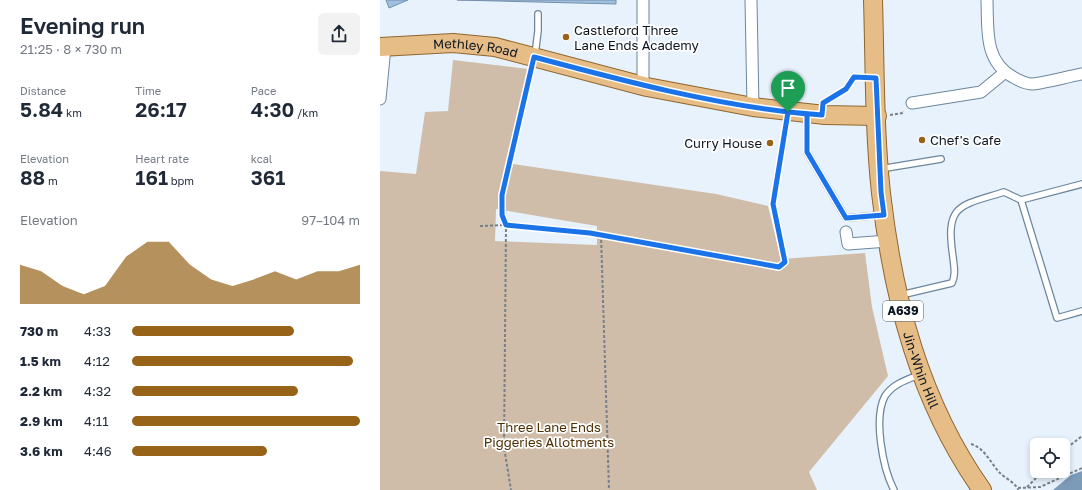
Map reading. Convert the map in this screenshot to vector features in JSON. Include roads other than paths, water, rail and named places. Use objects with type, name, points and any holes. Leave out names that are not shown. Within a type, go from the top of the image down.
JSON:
[{"type":"main road","name":"Jin-Whin Hill","points":[[873,0],[877,116],[884,215],[899,295],[916,362],[941,423],[955,449],[982,490]]},
{"type":"main road","name":"Methley Road","points":[[383,47],[453,43],[495,47],[643,86],[753,107],[814,114],[877,116]]},
{"type":"street","points":[[643,0],[643,86]]},
{"type":"street","points":[[752,0],[753,107]]},
{"type":"street","points":[[988,0],[991,54],[996,65],[1004,73],[1032,84],[1082,74]]},
{"type":"street","points":[[380,99],[383,47]]},
{"type":"street","points":[[912,103],[981,92],[1004,73]]},
{"type":"street","points":[[846,232],[848,244],[888,241]]},
{"type":"lane","points":[[534,57],[538,31],[538,14]]},
{"type":"lane","points":[[814,114],[807,152],[846,218],[884,215]]},
{"type":"lane","points":[[880,169],[941,159]]},
{"type":"lane","points":[[899,295],[952,284],[955,275],[949,234],[951,219],[962,207],[1004,192],[1020,200],[1082,184]]},
{"type":"lane","points":[[1020,200],[1057,318],[1082,312]]},
{"type":"lane","points":[[894,490],[888,477],[884,455],[880,420],[882,405],[886,396],[898,384],[921,375]]},
{"type":"water","points":[[1082,471],[1082,490],[1053,490],[1067,478],[1070,478],[1071,475]]},
{"type":"place","name":"Castleford Three Lane Ends Academy","points":[[566,37]]},
{"type":"place","name":"Chef's Cafe","points":[[922,140]]},
{"type":"place","name":"Curry House","points":[[770,143]]},
{"type":"park label","name":"Three Lane Ends Piggeries Allotments","points":[[549,434]]}]
